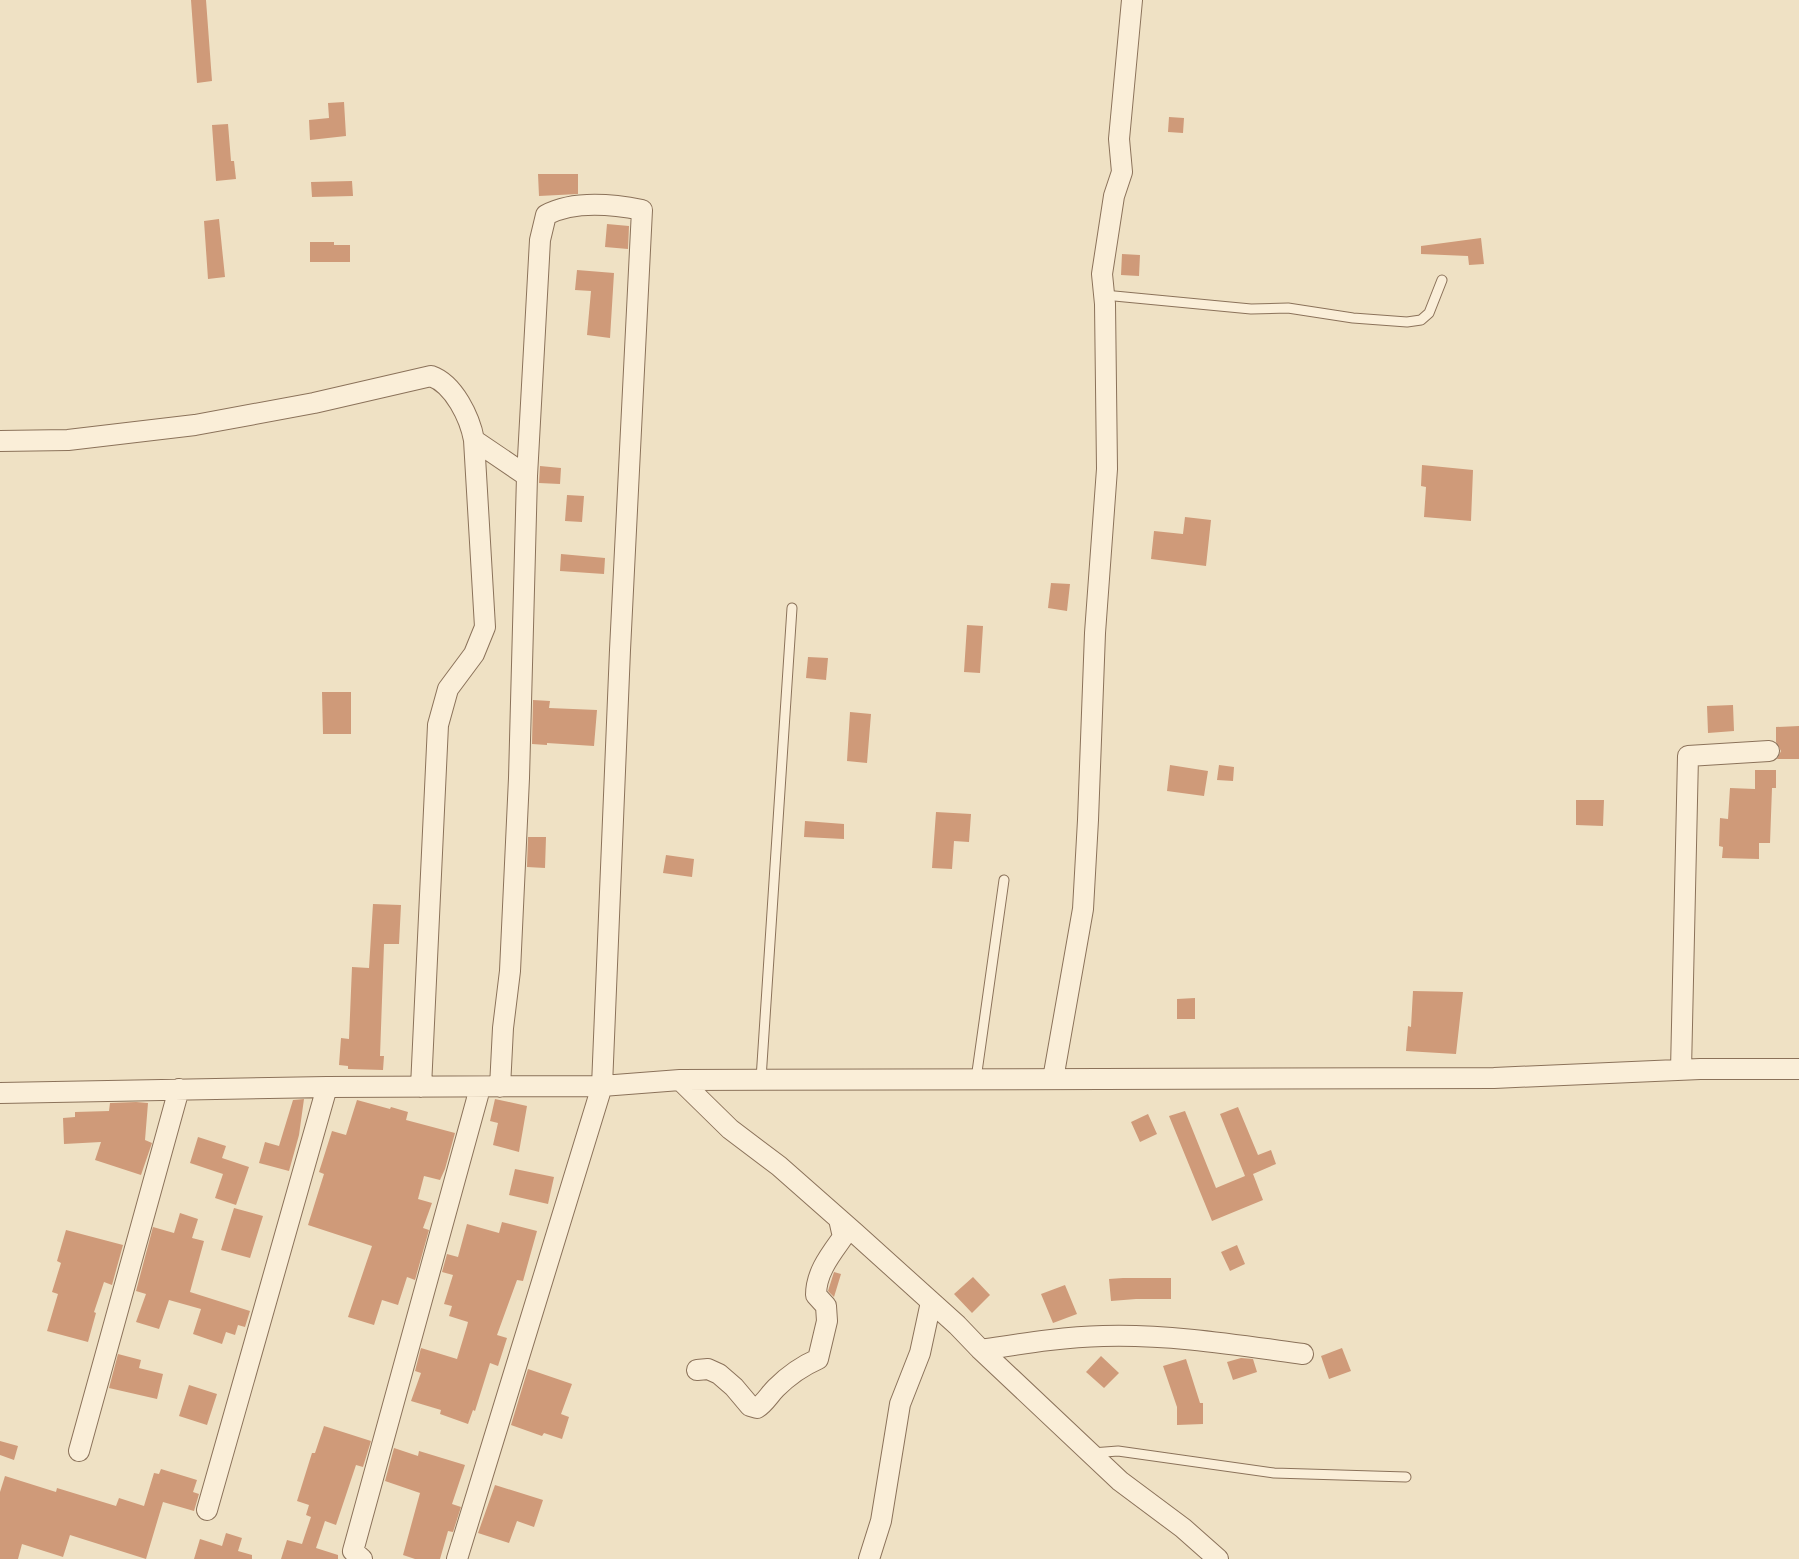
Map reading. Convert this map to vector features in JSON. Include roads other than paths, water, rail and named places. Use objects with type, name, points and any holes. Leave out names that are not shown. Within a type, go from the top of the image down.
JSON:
[{"type":"street","points":[[1053,1079],[1083,909],[1095,633],[1107,469],[1102,274],[1114,196],[1122,172],[1119,139],[1132,0]]},
{"type":"street","points":[[457,1559],[602,1086],[620,650],[642,210],[592,204],[554,211],[546,215],[540,240],[527,476],[519,789],[510,971],[503,1028],[500,1087]]},
{"type":"street","points":[[0,441],[68,440],[195,425],[349,396],[431,376],[442,380],[465,411],[474,440],[485,627],[474,654],[448,689],[438,725],[421,1087]]},
{"type":"street","points":[[474,440],[527,476]]},
{"type":"street","points":[[1681,1070],[1688,756],[1769,751]]},
{"type":"street","points":[[0,1093],[327,1087],[602,1086],[680,1080],[761,1079],[1494,1078],[1681,1070],[1799,1069]]},
{"type":"street","points":[[680,1080],[730,1129],[779,1166],[931,1302],[1120,1480],[1218,1559]]},
{"type":"street","points":[[207,1510],[327,1087]]},
{"type":"street","points":[[362,1559],[353,1551],[480,1088]]},
{"type":"street","points":[[79,1451],[179,1089]]},
{"type":"street","points":[[697,1370],[708,1369],[719,1374],[750,1406],[757,1408],[763,1405],[774,1389],[797,1368],[818,1359],[827,1313],[826,1306],[816,1295],[816,1290],[823,1266],[843,1237],[838,1219]]},
{"type":"street","points":[[868,1559],[881,1521],[900,1404],[920,1353],[931,1302]]},
{"type":"street","points":[[981,1350],[1040,1341],[1104,1336],[1205,1341],[1303,1354]]},
{"type":"lane","points":[[1104,295],[1251,309],[1288,308],[1353,318],[1407,322],[1421,320],[1429,313],[1442,280]]},
{"type":"lane","points":[[761,1079],[792,608]]},
{"type":"lane","points":[[976,1078],[1004,880]]},
{"type":"lane","points":[[1092,1453],[1118,1451],[1274,1473],[1406,1477]]}]
